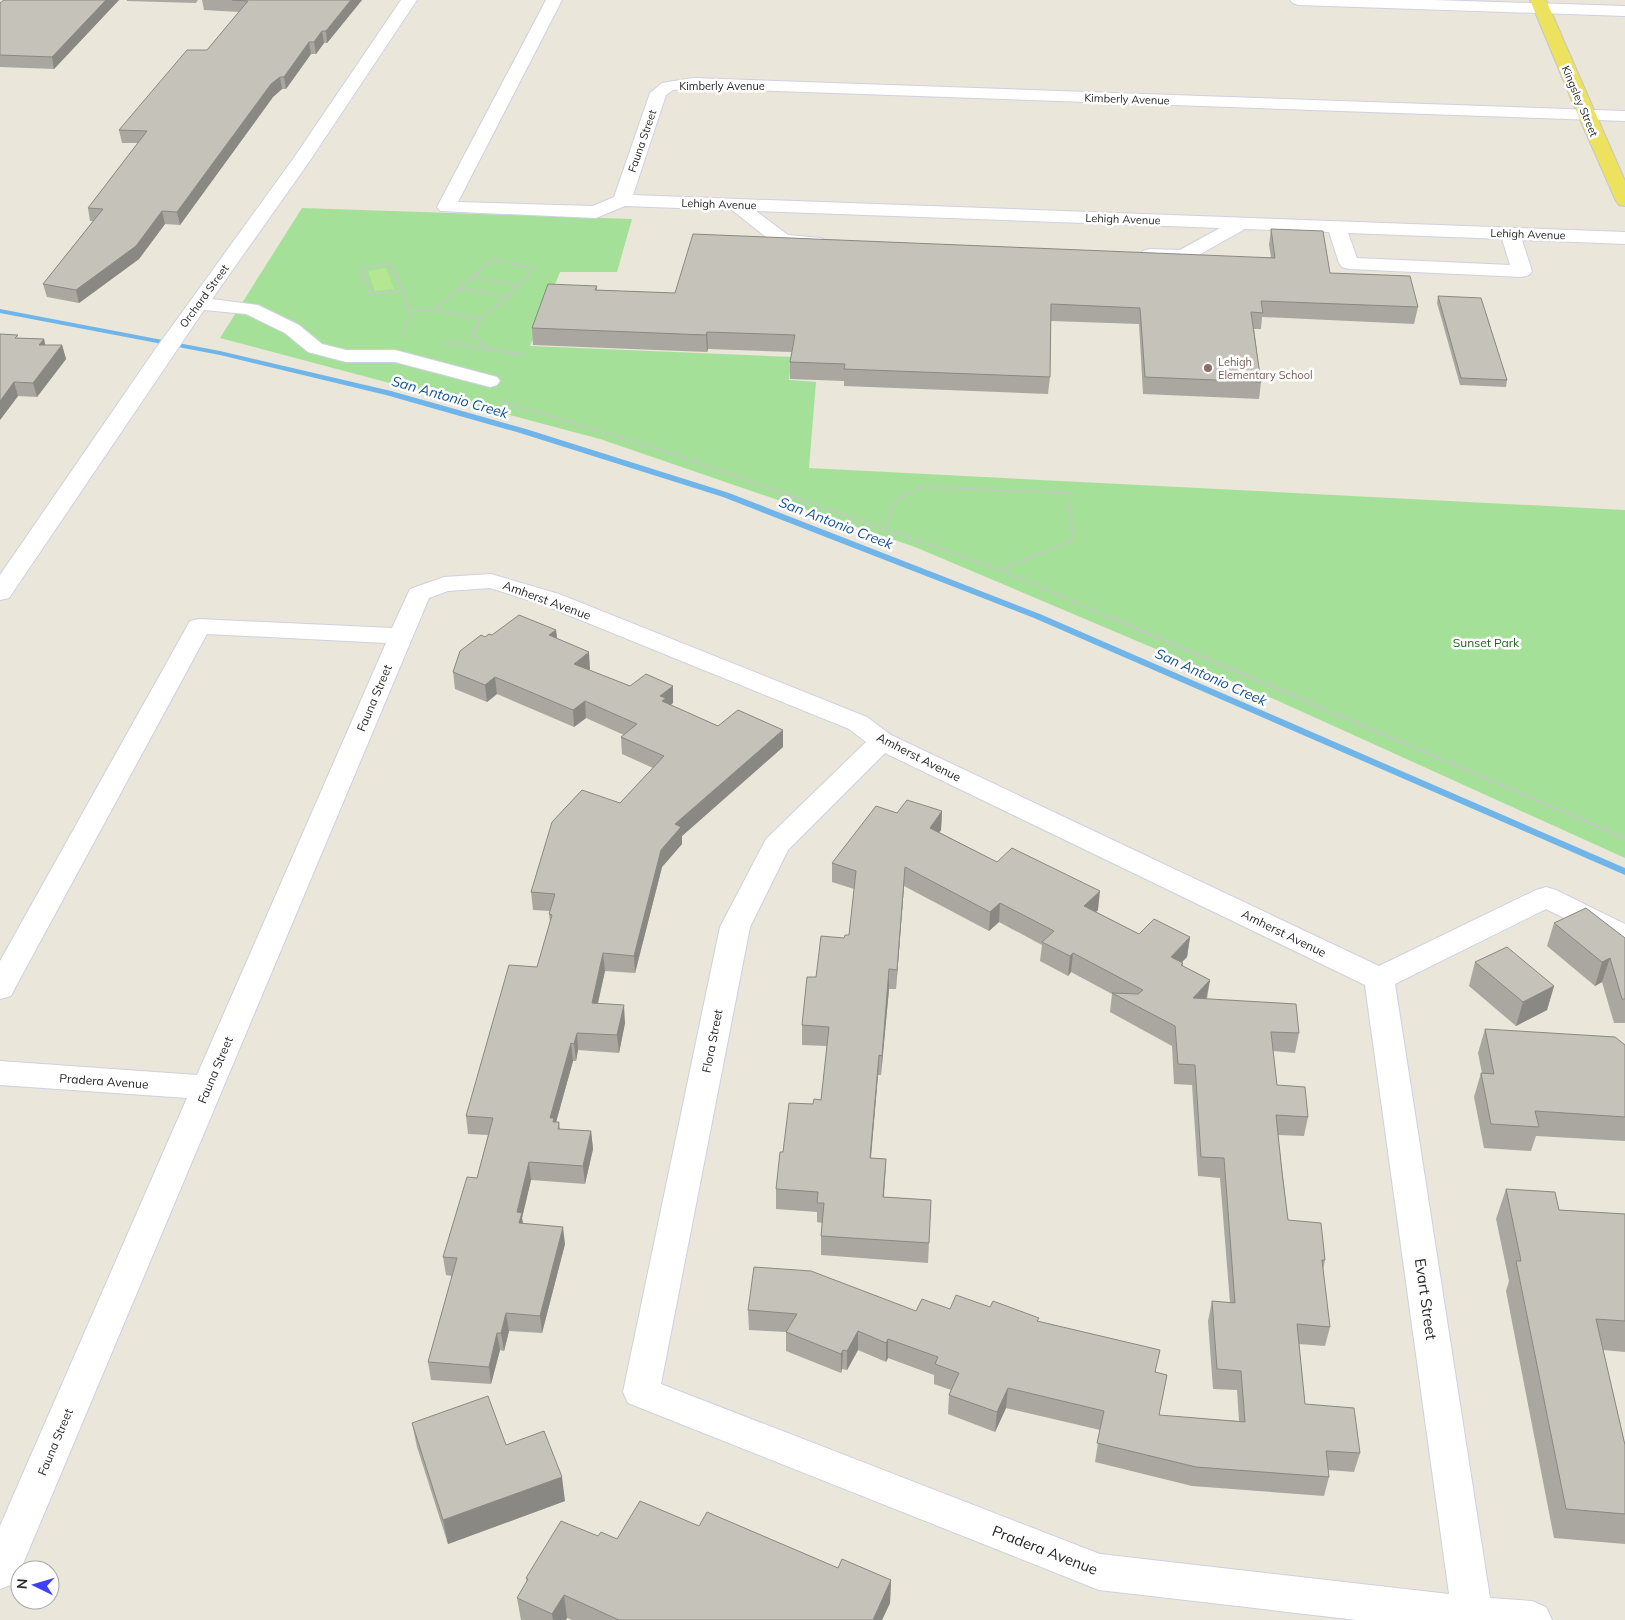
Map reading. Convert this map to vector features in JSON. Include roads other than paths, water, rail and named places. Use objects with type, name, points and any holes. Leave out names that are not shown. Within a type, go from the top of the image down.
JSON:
[{"type":"main road","name":"Kingsley Street","points":[[1540,4],[1586,115],[1621,184],[1625,201]]},
{"type":"street","name":"Orchard Street","points":[[0,593],[174,336],[300,162],[409,0]]},
{"type":"street","points":[[554,0],[446,207],[596,212],[622,200]]},
{"type":"street","points":[[1298,0],[1540,4],[1625,11]]},
{"type":"street","name":"Kimberly Avenue","points":[[668,86],[692,83],[1625,116]]},
{"type":"street","name":"Fauna Street","points":[[622,200],[658,93],[668,86]]},
{"type":"street","name":"Lehigh Avenue","points":[[622,200],[1625,238]]},
{"type":"street","points":[[736,204],[783,241],[833,243]]},
{"type":"street","points":[[1133,254],[1183,256],[1241,223]]},
{"type":"street","points":[[1337,227],[1348,263],[1522,271],[1510,233]]},
{"type":"street","points":[[198,303],[251,310],[292,329],[314,348],[346,356],[395,356],[490,381]]},
{"type":"street","name":"Amherst Avenue","points":[[444,584],[491,581],[550,599],[858,723],[882,741],[1379,979]]},
{"type":"street","name":"Fauna Street","points":[[0,1571],[419,594],[444,584]]},
{"type":"street","points":[[0,988],[199,626],[401,636]]},
{"type":"street","name":"Flora Street","points":[[641,1392],[735,927],[776,845],[882,741]]},
{"type":"street","points":[[1379,979],[1546,898],[1625,936]]},
{"type":"street","name":"Evart Street","points":[[1379,979],[1473,1618]]},
{"type":"street","name":"Pradera Avenue","points":[[0,1073],[207,1088]]},
{"type":"street","name":"Pradera Avenue","points":[[641,1392],[1098,1572],[1473,1618],[1532,1620]]},
{"type":"waterway","name":"San Antonio Creek","points":[[0,311],[220,353],[388,393],[523,431],[726,495],[1037,616],[1625,872]]},
{"type":"place","name":"Lehigh Elementary School","points":[[1208,368]]},
{"type":"park label","name":"Sunset Park","points":[[1486,642]]}]
